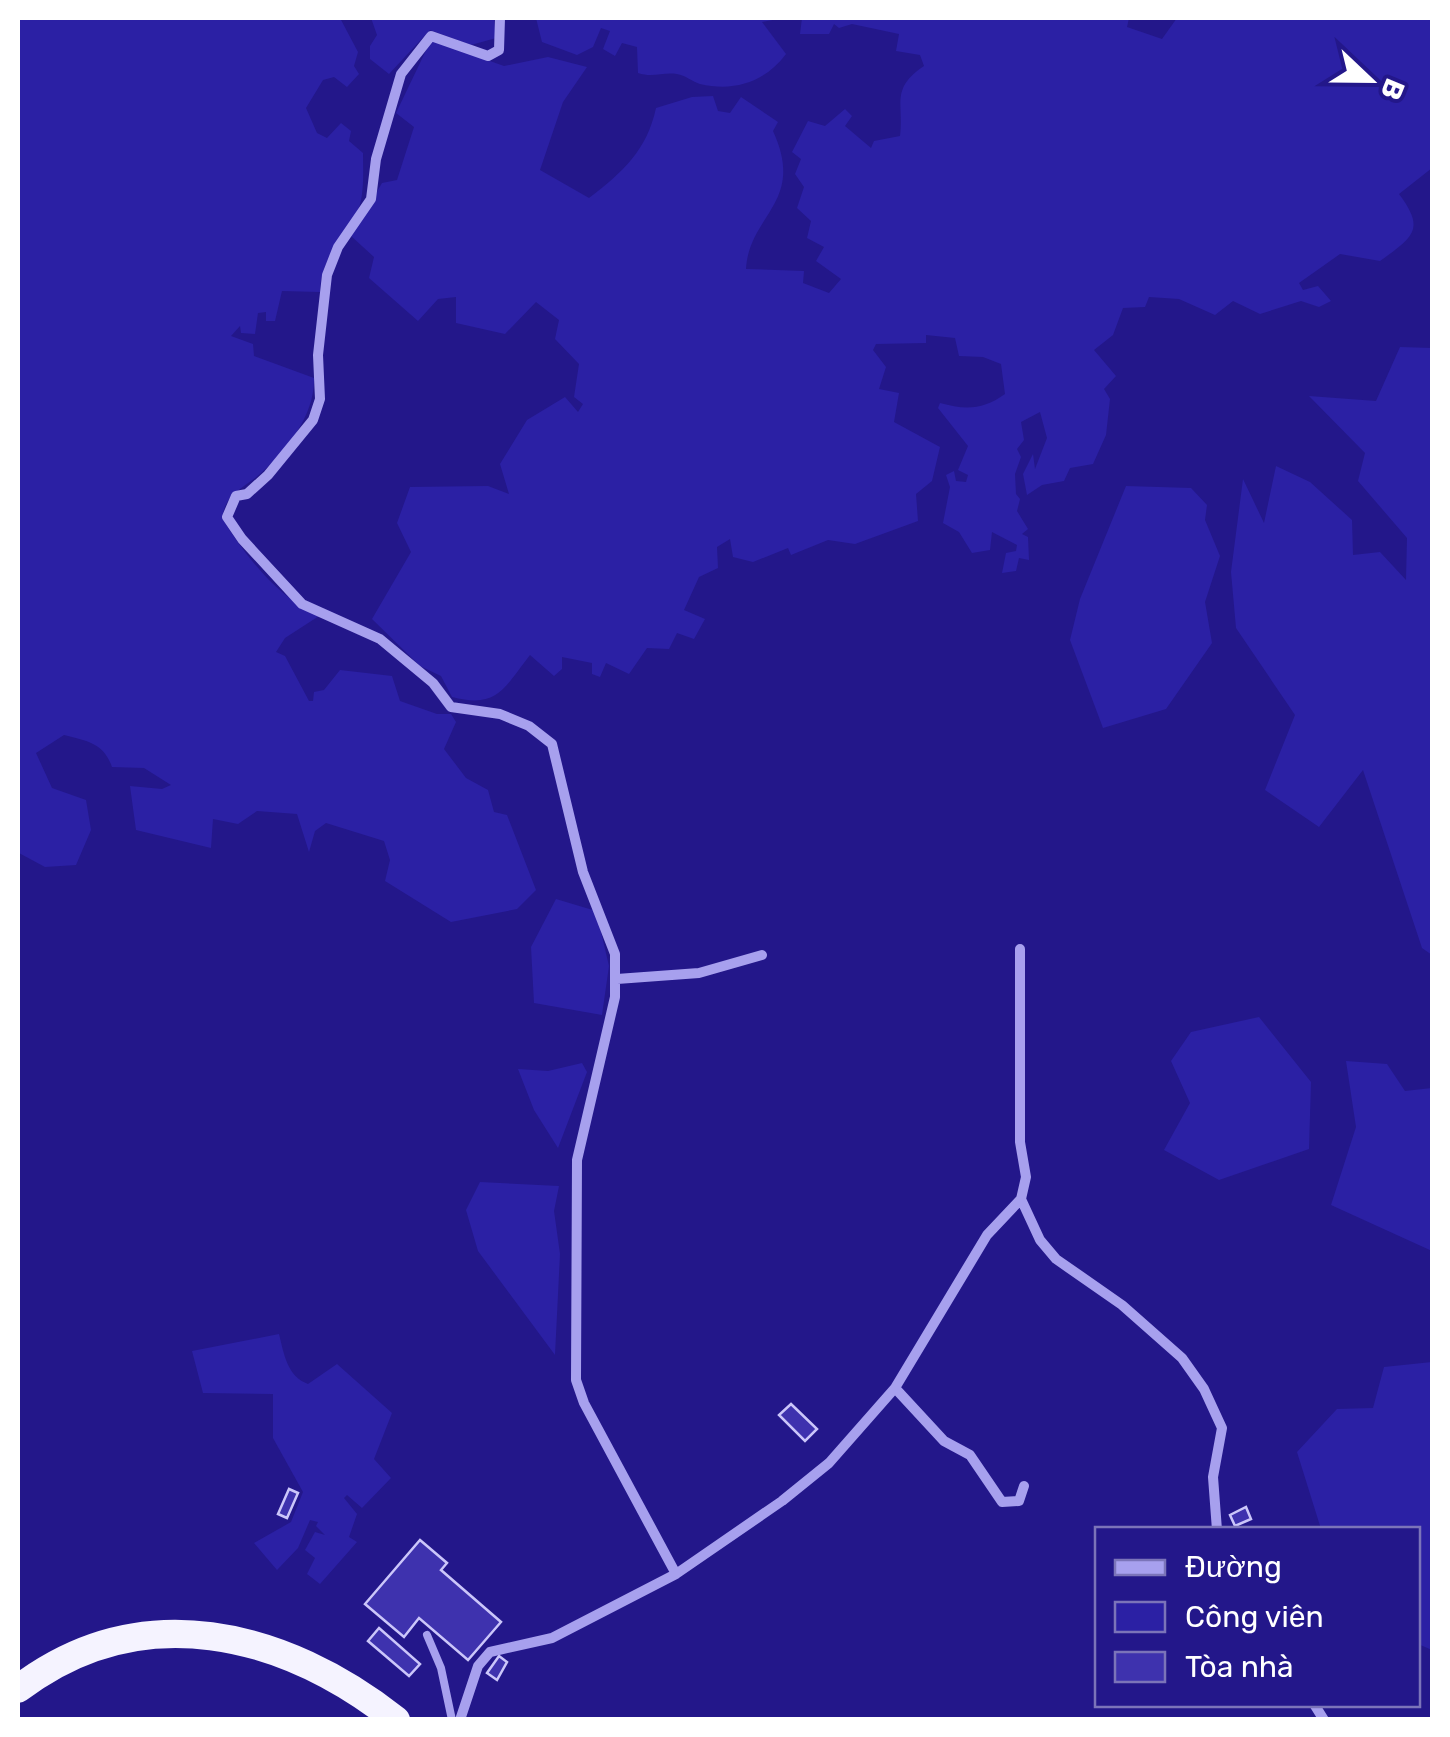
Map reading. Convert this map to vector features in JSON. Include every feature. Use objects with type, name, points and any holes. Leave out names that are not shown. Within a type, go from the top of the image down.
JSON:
[{"type":"highway","points":[[18,1689],[86,1652],[120,1641],[186,1632],[261,1645],[294,1656],[354,1686],[396,1720]]},
{"type":"street","points":[[500,18],[499,50],[488,56],[432,36],[401,74],[376,159],[372,199],[338,246],[327,275],[318,355],[320,399],[314,420],[268,474],[247,494],[236,496],[227,517],[242,540],[302,604],[380,638],[433,683],[451,708],[500,714],[529,726],[552,744],[583,872],[613,942],[617,979],[578,1160],[576,1380],[584,1403],[676,1574]]},
{"type":"street","points":[[460,1720],[478,1666],[490,1652],[552,1638],[676,1574],[809,1480],[864,1426],[895,1388],[979,1246],[1021,1199],[1026,1177],[1020,1142],[1020,948]]},
{"type":"street","points":[[617,979],[699,973],[762,955]]},
{"type":"street","points":[[1021,1199],[1048,1250],[1122,1304],[1182,1358],[1204,1389],[1222,1428],[1213,1478],[1217,1527]]},
{"type":"street","points":[[895,1388],[944,1442],[970,1455],[1002,1502],[1019,1501],[1024,1486]]},
{"type":"lane","points":[[428,1635],[441,1668],[452,1720]]},
{"type":"green space","points":[[18,18],[340,18],[358,52],[354,66],[359,74],[347,87],[334,77],[323,80],[306,108],[317,133],[327,138],[341,123],[351,131],[349,141],[363,153],[361,201],[327,261],[320,292],[282,291],[275,321],[266,321],[266,312],[258,313],[255,334],[241,333],[240,326],[231,336],[253,344],[254,356],[314,378],[310,405],[298,430],[271,464],[232,497],[222,518],[264,575],[319,616],[285,638],[276,652],[285,656],[309,701],[340,670],[392,676],[400,701],[437,714],[451,714],[456,722],[444,749],[466,778],[488,790],[494,812],[507,815],[536,890],[517,909],[451,922],[385,881],[390,860],[384,841],[326,823],[315,831],[309,852],[297,814],[257,811],[238,824],[213,819],[211,848],[136,830],[130,786],[162,789],[171,785],[144,768],[112,767],[99,748],[64,735],[36,753],[52,788],[86,800],[91,830],[76,865],[45,867],[19,853]]},
{"type":"green space","points":[[371,18],[494,18],[496,38],[471,45],[430,30],[389,74],[370,59],[370,46],[377,35]]},
{"type":"green space","points":[[536,18],[783,18],[762,22],[786,54],[759,78],[737,85],[713,86],[677,74],[638,73],[637,47],[622,43],[615,56],[603,49],[610,31],[601,28],[593,47],[577,55],[542,42]]},
{"type":"green space","points":[[802,18],[1129,18],[1127,27],[1162,39],[1177,18],[1432,18],[1432,168],[1399,194],[1414,225],[1408,239],[1380,261],[1340,254],[1299,283],[1303,290],[1318,286],[1331,301],[1319,307],[1301,301],[1260,314],[1233,301],[1215,315],[1179,299],[1149,297],[1145,307],[1123,308],[1113,335],[1094,350],[1116,376],[1104,389],[1110,399],[1106,435],[1093,464],[1070,468],[1064,481],[1042,485],[1027,495],[1023,474],[1033,454],[1035,469],[1047,438],[1040,412],[1021,422],[1024,440],[1017,449],[1021,457],[1015,474],[1016,494],[1020,499],[1017,511],[1028,529],[1022,534],[1028,537],[1029,560],[1019,558],[1016,571],[1002,573],[1006,553],[1016,551],[1017,545],[992,532],[990,550],[972,553],[959,532],[943,523],[950,487],[946,475],[954,471],[956,481],[966,482],[968,475],[958,470],[968,446],[938,408],[940,403],[981,406],[1005,394],[1001,364],[983,357],[959,356],[955,338],[926,335],[926,343],[876,344],[873,350],[886,367],[879,389],[899,393],[894,422],[940,447],[932,481],[916,494],[918,521],[855,544],[828,540],[791,555],[788,548],[753,562],[733,557],[730,539],[717,547],[718,568],[699,577],[684,610],[705,619],[694,639],[677,633],[669,649],[647,648],[629,674],[606,663],[600,677],[592,674],[592,663],[562,657],[562,669],[554,676],[530,655],[506,686],[490,698],[452,697],[441,676],[420,666],[372,619],[411,552],[397,523],[410,487],[488,486],[509,494],[500,464],[527,420],[565,397],[578,412],[583,404],[574,397],[579,364],[555,339],[559,320],[536,302],[505,334],[456,323],[456,297],[438,299],[418,321],[369,278],[374,257],[351,236],[382,183],[397,180],[414,127],[396,113],[431,40],[504,66],[548,57],[587,67],[563,102],[540,170],[589,198],[632,159],[647,136],[656,108],[692,97],[713,96],[718,111],[730,113],[741,97],[778,122],[773,131],[783,175],[780,192],[749,250],[746,269],[804,271],[803,283],[829,293],[841,279],[816,261],[824,247],[807,238],[811,221],[797,208],[804,187],[795,174],[801,159],[792,152],[808,121],[825,126],[845,109],[852,116],[845,126],[871,148],[874,141],[900,136],[903,90],[913,74],[924,66],[920,55],[896,51],[899,34],[852,24],[839,28],[834,24],[829,34],[800,34]]},
{"type":"green space","points":[[1400,347],[1432,348],[1432,955],[1422,948],[1363,770],[1319,827],[1265,790],[1295,715],[1236,628],[1231,572],[1243,479],[1264,523],[1276,466],[1310,482],[1352,520],[1353,555],[1380,552],[1406,580],[1407,538],[1358,481],[1365,453],[1309,396],[1376,401]]},
{"type":"green space","points":[[1126,486],[1191,488],[1207,505],[1205,520],[1220,556],[1205,602],[1212,643],[1166,709],[1103,728],[1070,640],[1080,599]]},
{"type":"green space","points":[[556,899],[596,911],[609,966],[602,1015],[534,1003],[531,947]]},
{"type":"green space","points":[[1259,1017],[1311,1082],[1309,1149],[1219,1180],[1164,1150],[1190,1103],[1171,1061],[1191,1032]]},
{"type":"green space","points":[[1346,1061],[1387,1064],[1405,1091],[1432,1088],[1432,1251],[1331,1205],[1356,1127]]},
{"type":"green space","points":[[582,1063],[587,1072],[558,1148],[534,1110],[518,1069],[548,1071]]},
{"type":"green space","points":[[480,1182],[559,1186],[554,1211],[560,1254],[555,1355],[478,1251],[466,1210]]},
{"type":"green space","points":[[279,1334],[295,1376],[308,1384],[337,1364],[392,1413],[374,1459],[391,1478],[362,1508],[347,1495],[344,1498],[357,1514],[349,1537],[357,1542],[320,1584],[307,1574],[315,1558],[305,1550],[315,1532],[325,1535],[316,1526],[318,1522],[310,1520],[298,1548],[277,1570],[254,1543],[291,1522],[303,1492],[273,1438],[273,1394],[203,1393],[192,1351]]},
{"type":"green space","points":[[1432,1362],[1432,1650],[1420,1645],[1420,1527],[1320,1527],[1297,1452],[1337,1409],[1373,1408],[1384,1367]]},
{"type":"building","points":[[791,1404],[817,1429],[805,1441],[779,1415]]},
{"type":"building","points":[[289,1489],[298,1493],[287,1518],[278,1514]]},
{"type":"building","points":[[1246,1507],[1251,1519],[1235,1526],[1230,1515]]},
{"type":"building","points":[[420,1540],[447,1563],[441,1570],[501,1622],[468,1660],[419,1618],[404,1637],[365,1604]]},
{"type":"building","points":[[379,1628],[420,1664],[409,1676],[368,1641]]},
{"type":"building","points":[[499,1656],[507,1662],[497,1680],[487,1673]]}]
